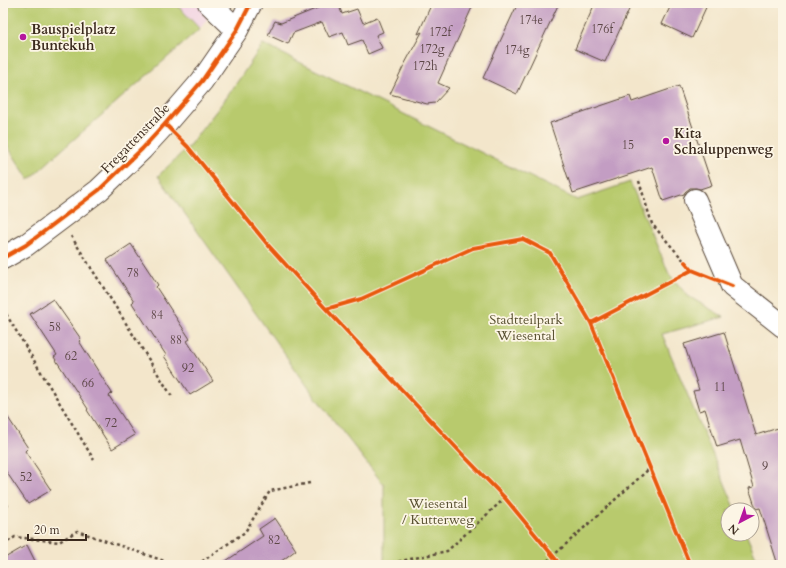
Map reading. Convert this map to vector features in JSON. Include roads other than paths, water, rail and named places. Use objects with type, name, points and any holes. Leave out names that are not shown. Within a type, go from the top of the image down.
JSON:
[{"type":"street","points":[[209,3],[237,30]]},
{"type":"street","name":"Fregattenstraße","points":[[3,258],[26,245],[99,190],[142,149],[202,81],[237,30],[251,3]]},
{"type":"street","points":[[695,200],[732,286],[783,326]]},
{"type":"place","name":"Bauspielplatz Buntekuh","points":[[23,37]]},
{"type":"place","name":"Kita Schaluppenweg","points":[[666,141]]},
{"type":"park label","name":"Stadtteilpark Wiesental","points":[[526,328]]},
{"type":"park label","name":"Wiesental / Kutterweg","points":[[438,512]]}]
